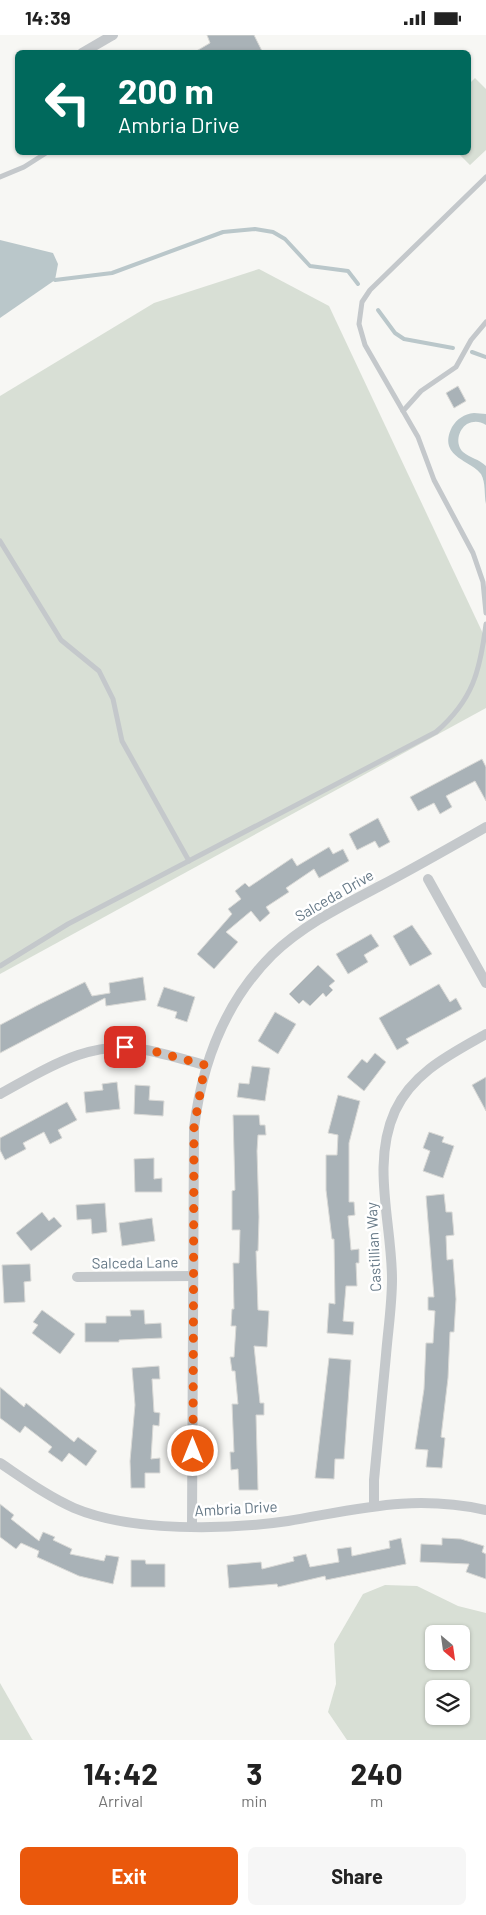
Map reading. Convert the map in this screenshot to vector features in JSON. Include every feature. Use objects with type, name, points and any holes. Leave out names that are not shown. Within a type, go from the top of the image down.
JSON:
[{"type":"street","points":[[87,50],[113,35]]},
{"type":"street","name":"Salceda Drive","points":[[192,1525],[194,1128],[205,1065],[211,1047],[240,996],[272,955],[290,940],[316,920],[486,827]]},
{"type":"street","points":[[428,879],[486,983]]},
{"type":"street","name":"Castillian Way","points":[[374,1505],[374,1480],[392,1280],[390,1231],[383,1172],[387,1131],[396,1110],[419,1077],[435,1063],[486,1034]]},
{"type":"street","points":[[0,1094],[62,1060],[102,1049],[125,1047],[146,1049],[205,1065]]},
{"type":"street","name":"Salceda Lane","points":[[77,1277],[193,1276]]},
{"type":"street","name":"Ambria Drive","points":[[0,1463],[48,1495],[75,1508],[105,1518],[146,1524],[234,1526],[285,1521],[407,1501],[456,1503],[486,1510]]},
{"type":"lane","points":[[0,177],[24,167],[43,155]]},
{"type":"lane","points":[[486,177],[370,291],[362,302],[359,324],[365,345],[418,437],[434,481],[473,553],[483,582],[486,613]]},
{"type":"lane","points":[[403,411],[421,391],[456,367],[471,340],[486,322]]},
{"type":"lane","points":[[0,541],[60,640],[99,671],[113,699],[122,741],[189,861]]},
{"type":"lane","points":[[0,966],[68,924],[436,732],[455,715],[469,692],[482,662],[486,624]]},
{"type":"shaded area","points":[[475,78],[486,89],[486,150],[470,165],[460,155],[471,155],[471,82]]},
{"type":"shaded area","points":[[0,240],[53,253],[58,264],[55,280],[0,318]]},
{"type":"shaded area","points":[[259,269],[329,306],[486,640],[486,708],[0,974],[0,396],[154,303]]},
{"type":"shaded area","points":[[474,413],[486,414],[486,425],[476,422],[467,424],[461,430],[458,441],[463,452],[486,466],[486,504],[484,481],[481,474],[457,457],[449,445],[449,437],[454,424],[464,416]]},
{"type":"shaded area","points":[[385,1585],[417,1586],[458,1606],[486,1613],[486,1740],[347,1740],[328,1712],[336,1684],[334,1644],[363,1594]]},
{"type":"shaded area","points":[[0,1683],[32,1739],[33,1740],[0,1740]]},
{"type":"building","points":[[207,35],[254,35],[262,50],[198,50],[210,43]]},
{"type":"building","points":[[458,386],[466,401],[454,408],[446,393]]},
{"type":"building","points":[[482,759],[486,767],[486,801],[475,781],[446,796],[452,807],[440,814],[434,803],[418,811],[410,797]]},
{"type":"building","points":[[378,818],[390,842],[379,848],[375,841],[357,850],[349,834]]},
{"type":"building","points":[[329,847],[333,854],[343,849],[349,861],[319,878],[314,869],[286,888],[289,892],[266,907],[270,913],[260,922],[251,911],[226,932],[238,942],[214,969],[197,954],[232,914],[228,909],[241,899],[235,891],[245,883],[249,887],[292,858],[297,866]]},
{"type":"building","points":[[412,925],[432,954],[410,966],[393,936]]},
{"type":"building","points":[[371,934],[379,946],[364,955],[368,962],[348,974],[336,954]]},
{"type":"building","points":[[318,965],[335,981],[329,986],[333,990],[326,997],[323,993],[310,1006],[303,1000],[299,1004],[289,994]]},
{"type":"building","points":[[143,977],[146,1000],[106,1006],[105,998],[0,1053],[0,1025],[85,982],[92,996],[110,993],[109,983]]},
{"type":"building","points":[[439,984],[450,1002],[456,998],[462,1009],[406,1039],[409,1043],[397,1050],[379,1018]]},
{"type":"building","points":[[164,987],[195,997],[187,1022],[175,1018],[177,1012],[157,1006]]},
{"type":"building","points":[[275,1012],[296,1024],[278,1054],[258,1041]]},
{"type":"building","points":[[375,1053],[386,1062],[364,1091],[347,1077],[362,1059],[367,1063]]},
{"type":"building","points":[[252,1066],[270,1068],[265,1101],[237,1097],[239,1083],[249,1084]]},
{"type":"building","points":[[486,1077],[486,1111],[472,1085]]},
{"type":"building","points":[[117,1082],[120,1109],[86,1113],[84,1092],[103,1090],[102,1084]]},
{"type":"building","points":[[135,1085],[150,1086],[149,1100],[164,1101],[163,1116],[134,1114]]},
{"type":"building","points":[[338,1095],[360,1101],[349,1143],[349,1202],[354,1202],[355,1215],[348,1216],[351,1250],[359,1249],[359,1263],[356,1263],[357,1286],[346,1286],[343,1321],[354,1322],[353,1335],[327,1333],[329,1303],[335,1304],[334,1239],[332,1239],[326,1190],[326,1155],[337,1155],[338,1135],[328,1133]]},
{"type":"building","points":[[67,1102],[77,1120],[58,1130],[62,1138],[50,1144],[44,1132],[23,1143],[26,1149],[5,1160],[0,1150],[0,1138]]},
{"type":"building","points":[[233,1115],[259,1115],[260,1125],[265,1125],[266,1135],[258,1135],[257,1151],[259,1217],[258,1251],[256,1251],[258,1310],[269,1311],[267,1347],[254,1346],[260,1403],[264,1403],[264,1415],[256,1415],[258,1490],[239,1490],[238,1469],[231,1470],[230,1452],[234,1452],[232,1404],[238,1404],[235,1371],[232,1371],[230,1357],[234,1357],[236,1326],[231,1326],[232,1309],[234,1309],[233,1263],[239,1263],[240,1230],[232,1230],[232,1191],[235,1190]]},
{"type":"building","points":[[429,1132],[444,1137],[442,1142],[454,1146],[443,1178],[423,1171],[430,1151],[423,1148]]},
{"type":"building","points":[[154,1158],[154,1179],[162,1178],[162,1192],[135,1192],[134,1159]]},
{"type":"building","points":[[444,1194],[446,1212],[452,1212],[454,1235],[446,1236],[447,1260],[453,1259],[456,1299],[454,1332],[450,1332],[448,1378],[441,1437],[445,1438],[442,1468],[426,1467],[428,1450],[415,1449],[424,1389],[426,1343],[433,1343],[435,1311],[428,1310],[428,1297],[434,1297],[426,1196]]},
{"type":"building","points":[[105,1203],[107,1232],[92,1234],[91,1219],[77,1220],[76,1205]]},
{"type":"building","points":[[42,1212],[49,1221],[54,1217],[62,1226],[31,1251],[16,1233]]},
{"type":"building","points":[[152,1218],[155,1241],[122,1246],[119,1223]]},
{"type":"building","points":[[30,1264],[31,1281],[24,1282],[25,1302],[4,1303],[2,1265]]},
{"type":"building","points":[[42,1310],[75,1334],[60,1354],[32,1333],[38,1325],[33,1322]]},
{"type":"building","points":[[130,1310],[144,1310],[145,1324],[161,1323],[162,1338],[119,1340],[119,1342],[85,1342],[85,1323],[106,1323],[106,1316],[131,1316]]},
{"type":"building","points":[[329,1358],[351,1360],[344,1459],[335,1459],[334,1479],[315,1478]]},
{"type":"building","points":[[159,1366],[160,1379],[152,1379],[154,1412],[160,1413],[159,1426],[153,1425],[151,1459],[160,1458],[160,1473],[145,1473],[145,1488],[131,1488],[130,1461],[135,1405],[132,1368]]},
{"type":"building","points":[[0,1387],[24,1407],[26,1403],[74,1442],[78,1437],[97,1451],[86,1466],[69,1453],[62,1462],[48,1452],[52,1447],[25,1426],[20,1433],[0,1418]]},
{"type":"building","points":[[0,1504],[14,1515],[11,1519],[39,1541],[43,1532],[55,1537],[53,1540],[72,1549],[70,1554],[104,1561],[106,1555],[119,1557],[113,1584],[79,1576],[37,1557],[39,1551],[21,1543],[16,1549],[0,1537]]},
{"type":"building","points":[[401,1538],[406,1564],[326,1580],[325,1576],[278,1587],[277,1584],[229,1588],[227,1565],[261,1562],[262,1569],[294,1561],[293,1557],[306,1554],[310,1567],[339,1562],[337,1549],[351,1547],[352,1556],[390,1548],[389,1541]]},
{"type":"building","points":[[442,1538],[461,1539],[484,1546],[482,1552],[486,1554],[486,1579],[466,1572],[469,1564],[420,1562],[421,1544],[442,1545]]},
{"type":"building","points":[[131,1560],[145,1560],[146,1564],[165,1564],[165,1587],[131,1587]]},
{"type":"waterway","points":[[55,280],[112,273],[223,232],[255,229],[273,232],[285,239],[310,266],[348,271],[358,284]]},
{"type":"waterway","points":[[378,310],[395,333],[404,339],[453,348]]},
{"type":"waterway","points":[[472,352],[486,357]]},
{"type":"route","points":[[125,1047],[146,1049],[205,1065],[197,1100],[194,1128],[193,1451]]}]
